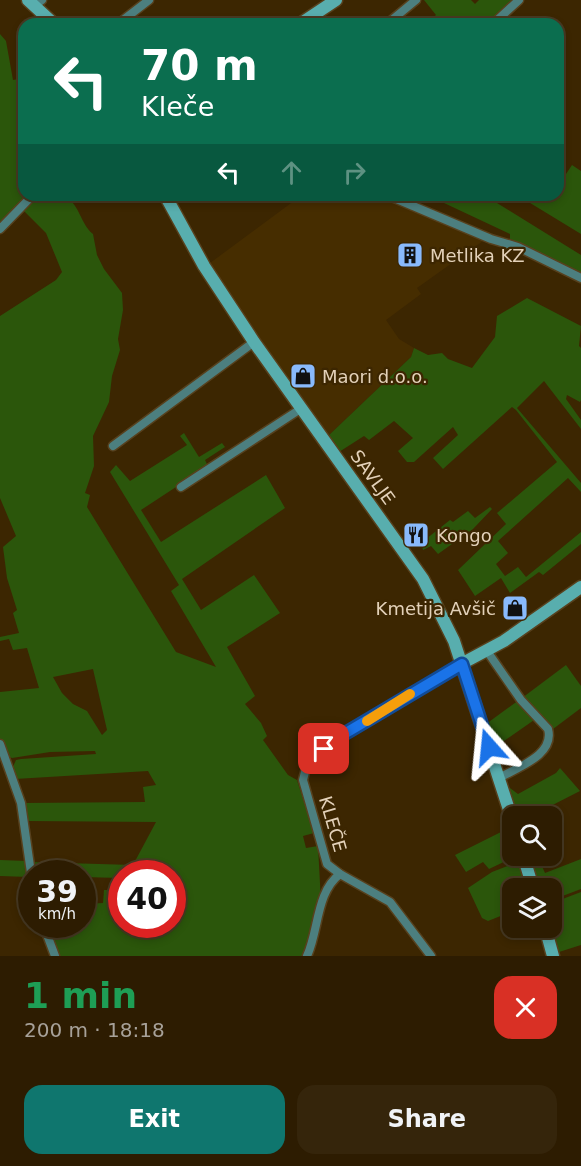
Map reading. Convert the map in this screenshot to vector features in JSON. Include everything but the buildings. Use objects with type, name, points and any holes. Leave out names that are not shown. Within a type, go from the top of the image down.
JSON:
[{"type":"street","points":[[126,18],[149,0]]},
{"type":"street","points":[[309,18],[336,0]]},
{"type":"street","points":[[394,18],[416,0]]},
{"type":"street","points":[[500,18],[519,0]]},
{"type":"street","points":[[35,2],[49,18]]},
{"type":"street","points":[[0,229],[27,201]]},
{"type":"street","name":"SAVLJE","points":[[168,201],[204,266],[254,342],[423,579],[448,625],[508,806]]},
{"type":"street","points":[[401,201],[491,239],[539,256],[581,278]]},
{"type":"street","points":[[112,446],[254,342]]},
{"type":"street","points":[[181,487],[302,408]]},
{"type":"street","points":[[462,664],[487,651],[581,587]]},
{"type":"street","points":[[487,651],[521,700],[548,729],[549,734],[549,744],[542,752],[499,778]]},
{"type":"street","name":"KLEČE","points":[[430,956],[390,902],[340,874],[324,859],[303,780],[306,768],[313,758],[334,740],[462,664]]},
{"type":"street","points":[[0,744],[25,820],[30,860]]},
{"type":"street","points":[[307,956],[325,891],[331,881],[340,874]]},
{"type":"street","points":[[48,938],[55,956]]},
{"type":"street","points":[[548,938],[553,956]]},
{"type":"shaded area","points":[[294,201],[391,201],[483,241],[417,288],[421,294],[386,320],[399,339],[414,348],[411,357],[328,436],[206,266]]},
{"type":"green space","points":[[424,0],[471,0],[475,4],[479,0],[516,0],[497,18],[432,18],[436,15]]},
{"type":"green space","points":[[0,34],[6,41],[13,80],[18,79],[18,201],[23,201],[0,225]]},
{"type":"green space","points":[[572,165],[581,171],[581,234],[527,201],[564,201],[564,177]]},
{"type":"green space","points":[[36,201],[71,201],[93,234],[97,255],[104,269],[122,293],[123,310],[118,339],[120,350],[112,376],[109,402],[93,436],[94,466],[85,493],[90,495],[87,507],[176,652],[216,667],[171,591],[179,585],[110,472],[116,465],[130,481],[187,445],[180,436],[184,433],[199,457],[222,443],[225,447],[205,460],[208,466],[141,510],[161,542],[266,475],[285,508],[182,579],[201,610],[254,575],[280,613],[227,647],[255,696],[245,704],[261,723],[267,736],[263,740],[288,775],[297,780],[314,833],[303,836],[306,848],[318,846],[321,902],[304,956],[58,956],[51,938],[96,938],[96,903],[103,903],[104,890],[108,890],[108,938],[186,938],[186,860],[136,860],[156,822],[26,821],[23,803],[145,802],[143,787],[156,785],[148,771],[15,779],[12,769],[16,760],[96,754],[95,751],[50,752],[12,758],[7,756],[0,739],[0,692],[39,688],[27,648],[13,650],[9,639],[0,641],[0,637],[19,633],[13,613],[17,610],[7,578],[3,547],[16,536],[0,498],[0,316],[56,280],[62,272],[46,233],[24,211],[32,202]],"holes":[[[93,669],[107,730],[102,735],[87,711],[73,704],[62,693],[53,677]]]},
{"type":"green space","points":[[440,201],[494,201],[581,255],[581,274],[510,239],[510,234]]},
{"type":"green space","points":[[527,298],[581,326],[579,346],[581,348],[581,400],[580,402],[567,395],[566,399],[581,420],[581,429],[544,381],[517,408],[581,483],[581,492],[568,478],[498,541],[508,553],[496,564],[505,576],[518,567],[526,577],[581,532],[581,544],[543,575],[539,572],[510,593],[501,578],[475,596],[458,570],[506,524],[497,513],[557,462],[516,410],[512,407],[443,469],[433,458],[458,435],[453,427],[414,462],[407,462],[398,451],[413,438],[394,421],[369,440],[364,436],[339,452],[328,436],[411,357],[414,348],[428,355],[442,353],[448,359],[472,368],[495,337],[497,316]]},
{"type":"green space","points":[[490,507],[492,509],[473,529],[438,554],[431,546],[423,550],[421,543],[450,520],[453,522],[468,511],[475,518]]},
{"type":"green space","points":[[566,665],[581,686],[581,708],[553,729],[522,698]]},
{"type":"green space","points":[[519,700],[537,718],[494,748],[486,724]]},
{"type":"green space","points":[[560,768],[580,791],[551,806],[512,806],[506,785],[518,794],[556,773]]},
{"type":"green space","points":[[502,832],[502,863],[489,869],[483,862],[466,872],[455,855]]},
{"type":"green space","points":[[581,859],[581,889],[562,896],[562,878],[535,878],[532,866],[542,866],[545,873]]},
{"type":"green space","points":[[0,860],[18,861],[18,877],[0,876]]},
{"type":"green space","points":[[96,864],[108,864],[108,878],[96,877]]},
{"type":"green space","points":[[507,866],[520,866],[525,878],[502,878],[502,915],[488,921],[482,918],[468,888],[492,872]]},
{"type":"green space","points":[[581,892],[581,945],[559,952],[553,938],[562,938],[562,899]]},
{"type":"slow traffic","points":[[367,721],[410,694]]},
{"type":"place","name":"Metlika KZ","points":[[410,255]]},
{"type":"place","name":"Maori d.o.o.","points":[[303,376]]},
{"type":"place","name":"Kongo","points":[[416,535]]},
{"type":"place","name":"Kmetija Avšič","points":[[515,608]]},
{"type":"route","points":[[324,749],[334,740],[462,664],[489,747]]}]
